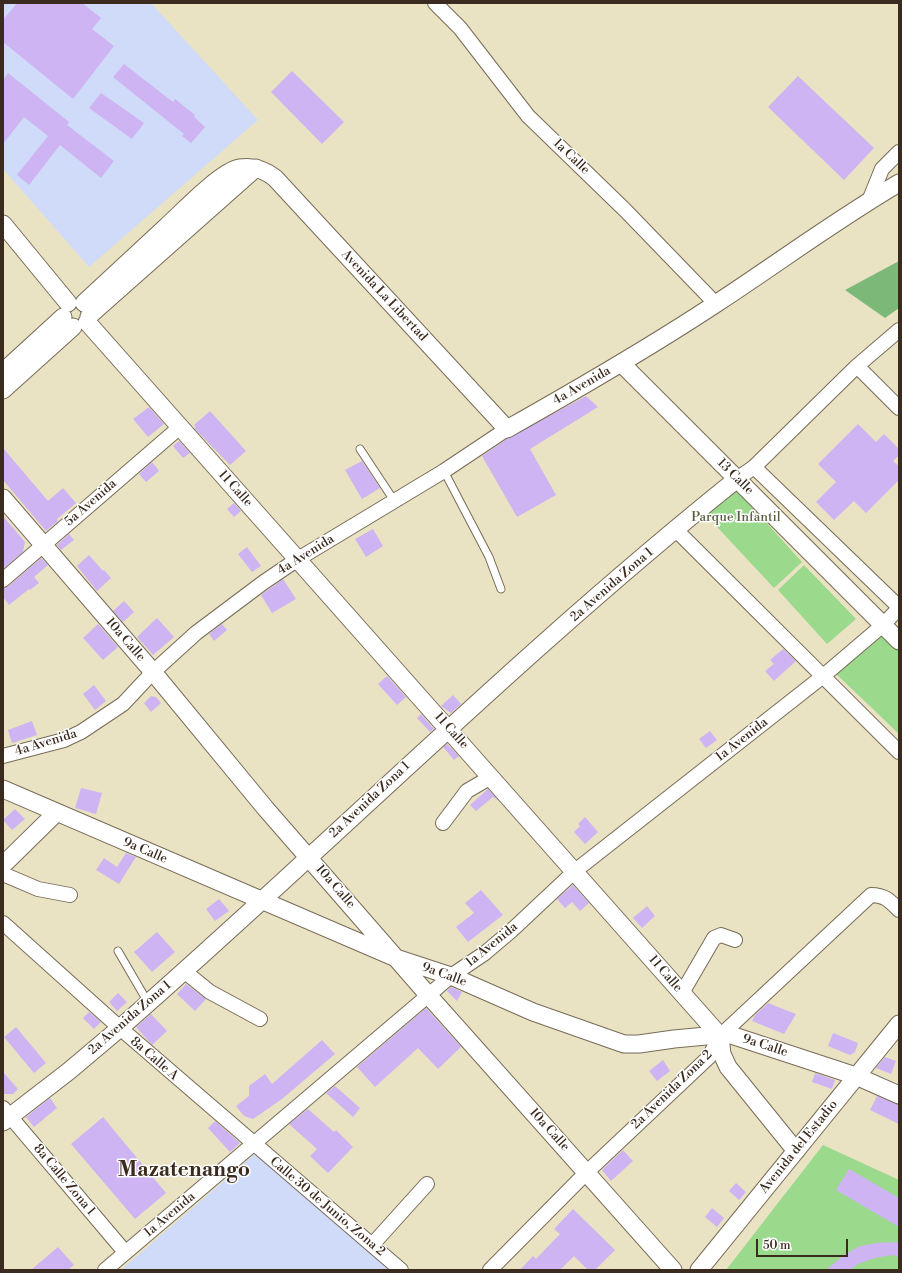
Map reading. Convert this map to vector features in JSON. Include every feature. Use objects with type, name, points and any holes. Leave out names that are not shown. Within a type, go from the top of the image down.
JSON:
[{"type":"street","name":"1a Calle","points":[[435,3],[460,28],[528,116],[625,210],[716,304]]},
{"type":"street","points":[[869,201],[882,169],[899,152]]},
{"type":"street","name":"Avenida La Libertad","points":[[3,390],[77,315],[199,196],[227,173],[240,168],[256,168],[266,171],[274,178],[507,429]]},
{"type":"street","name":"4a Avenida","points":[[3,756],[64,740],[81,732],[123,704],[153,672],[196,633],[264,582],[298,559],[395,502],[507,429],[621,363],[716,304],[869,201],[899,183]]},
{"type":"street","name":"11 Calle","points":[[3,224],[77,315],[298,559],[720,1036]]},
{"type":"street","name":"Avenida La Libertad","points":[[3,372],[77,315]]},
{"type":"street","points":[[737,479],[754,467],[857,366],[899,330]]},
{"type":"street","name":"13 Calle","points":[[621,363],[899,641]]},
{"type":"street","points":[[857,366],[899,408]]},
{"type":"street","name":"5a Avenida","points":[[3,580],[180,427]]},
{"type":"street","name":"13 Calle","points":[[754,467],[899,607]]},
{"type":"street","name":"2a Avenida Zona 1","points":[[5,1116],[120,1028],[150,1002],[448,728],[676,529],[737,479]]},
{"type":"street","name":"10a Calle","points":[[3,498],[153,672],[266,809],[429,996],[674,1270]]},
{"type":"street","points":[[676,529],[822,677],[899,752]]},
{"type":"street","name":"1a Avenida","points":[[105,1270],[451,976],[485,953],[511,931],[575,871],[822,677],[883,625],[899,607]]},
{"type":"street","points":[[444,823],[466,791],[491,777]]},
{"type":"street","name":"9a Calle","points":[[3,789],[396,958],[451,976],[533,1012],[624,1044],[639,1044],[728,1034],[856,1076],[899,1095]]},
{"type":"street","points":[[3,866],[56,813]]},
{"type":"street","points":[[3,874],[38,889],[70,895]]},
{"type":"street","name":"2a Avenida Zona 2","points":[[490,1270],[587,1172],[709,1057],[720,1036],[871,896],[880,895],[887,898],[899,910]]},
{"type":"street","name":"8a Calle A","points":[[3,923],[253,1145]]},
{"type":"street","points":[[682,994],[714,938],[721,935],[735,940]]},
{"type":"street","points":[[184,971],[210,992],[260,1019]]},
{"type":"street","name":"Avenida del Estadio","points":[[699,1270],[899,1024]]},
{"type":"street","points":[[720,1036],[722,1054],[728,1067],[796,1151]]},
{"type":"street","name":"8a Calle Zona 1","points":[[5,1116],[126,1252]]},
{"type":"street","name":"Calle 30 de Junio, Zona 2","points":[[253,1145],[401,1270]]},
{"type":"street","points":[[372,1245],[427,1184]]},
{"type":"lane","points":[[360,449],[395,502]]},
{"type":"lane","points":[[444,471],[489,557],[501,589]]},
{"type":"lane","points":[[118,951],[146,999],[150,1002]]},
{"type":"shaded area","points":[[3,3],[151,3],[258,120],[89,267],[3,169]]},
{"type":"shaded area","points":[[257,1152],[391,1270],[121,1270]]},
{"type":"green space","points":[[899,261],[899,308],[885,318],[845,290]]},
{"type":"green space","name":"Parque Infantil","points":[[734,487],[802,562],[774,588],[705,514]]},
{"type":"green space","points":[[804,565],[856,619],[827,644],[778,590]]},
{"type":"green space","points":[[881,619],[899,636],[899,734],[832,670]]},
{"type":"green space","points":[[823,1145],[899,1180],[899,1270],[726,1270]]},
{"type":"building","points":[[17,3],[82,3],[101,18],[92,29],[114,46],[73,99],[3,42],[3,20]]},
{"type":"building","points":[[124,64],[173,102],[175,99],[195,115],[194,117],[205,127],[191,143],[182,136],[184,134],[113,77]]},
{"type":"building","points":[[292,71],[344,122],[322,144],[271,92]]},
{"type":"building","points":[[8,73],[69,122],[67,125],[114,161],[101,178],[60,145],[29,185],[17,175],[48,136],[24,117],[3,144],[3,80]]},
{"type":"building","points":[[798,76],[874,148],[844,180],[768,107]]},
{"type":"building","points":[[101,93],[144,123],[132,139],[89,108]]},
{"type":"building","points":[[586,396],[598,407],[530,449],[556,495],[517,517],[482,456],[507,439]]},
{"type":"building","points":[[149,407],[164,424],[148,437],[133,419]]},
{"type":"building","points":[[210,411],[246,451],[230,465],[194,428],[196,427],[194,425]]},
{"type":"building","points":[[858,424],[876,442],[884,434],[899,449],[899,455],[893,461],[899,466],[899,480],[866,513],[854,501],[834,520],[816,502],[836,482],[818,464]]},
{"type":"building","points":[[179,441],[190,453],[183,458],[173,446]]},
{"type":"building","points":[[3,448],[48,501],[63,488],[76,503],[57,519],[58,521],[46,531],[3,480]]},
{"type":"building","points":[[362,461],[380,488],[362,499],[345,470]]},
{"type":"building","points":[[152,462],[159,471],[146,482],[139,474]]},
{"type":"building","points":[[234,503],[241,511],[234,517],[227,509]]},
{"type":"building","points":[[3,516],[25,542],[23,552],[3,569]]},
{"type":"building","points":[[373,529],[383,546],[366,557],[355,539]]},
{"type":"building","points":[[69,534],[74,540],[61,550],[57,545]]},
{"type":"building","points":[[247,547],[261,566],[252,572],[238,554]]},
{"type":"building","points":[[89,555],[111,578],[97,591],[77,566]]},
{"type":"building","points":[[41,558],[48,565],[34,577],[39,583],[9,605],[3,597],[3,588],[9,586]]},
{"type":"building","points":[[283,579],[296,599],[272,613],[261,595]]},
{"type":"building","points":[[124,601],[134,612],[123,622],[113,611]]},
{"type":"building","points":[[157,618],[174,637],[153,655],[137,637]]},
{"type":"building","points":[[98,624],[118,647],[103,660],[83,638]]},
{"type":"building","points":[[222,624],[227,630],[214,641],[209,634]]},
{"type":"building","points":[[783,649],[796,661],[774,681],[765,671],[774,664],[770,660]]},
{"type":"building","points":[[387,676],[406,697],[397,705],[378,684]]},
{"type":"building","points":[[94,685],[106,701],[95,710],[83,694]]},
{"type":"building","points":[[453,695],[461,704],[451,713],[441,706]]},
{"type":"building","points":[[151,696],[156,697],[161,703],[151,712],[144,703]]},
{"type":"building","points":[[421,714],[434,729],[430,732],[417,718]]},
{"type":"building","points":[[32,721],[37,735],[12,743],[8,730]]},
{"type":"building","points":[[710,731],[717,740],[706,748],[699,739]]},
{"type":"building","points":[[447,744],[459,756],[454,760],[443,747]]},
{"type":"building","points":[[81,788],[102,793],[96,814],[75,808]]},
{"type":"building","points":[[488,789],[499,801],[493,797],[476,811],[470,805]]},
{"type":"building","points":[[15,809],[25,819],[12,830],[3,820]]},
{"type":"building","points":[[585,817],[598,832],[585,844],[574,832],[580,826],[578,824]]},
{"type":"building","points":[[126,853],[136,857],[119,884],[96,870],[104,858],[117,867]]},
{"type":"building","points":[[573,885],[589,903],[580,911],[572,902],[565,908],[557,899]]},
{"type":"building","points":[[481,890],[503,915],[468,942],[456,927],[474,913],[465,903]]},
{"type":"building","points":[[219,899],[229,911],[215,921],[206,909]]},
{"type":"building","points":[[647,906],[655,916],[642,928],[633,918]]},
{"type":"building","points":[[157,932],[175,952],[152,972],[134,952]]},
{"type":"building","points":[[186,984],[206,999],[195,1011],[177,994]]},
{"type":"building","points":[[451,987],[462,992],[457,1001],[447,991]]},
{"type":"building","points":[[118,993],[127,1002],[117,1011],[109,1002]]},
{"type":"building","points":[[768,1003],[796,1014],[784,1034],[752,1021],[755,1015]]},
{"type":"building","points":[[426,1008],[461,1047],[438,1069],[418,1048],[375,1087],[357,1067]]},
{"type":"building","points":[[89,1012],[101,1022],[94,1029],[83,1018]]},
{"type":"building","points":[[151,1014],[167,1031],[152,1045],[136,1027]]},
{"type":"building","points":[[16,1027],[46,1063],[34,1073],[4,1037]]},
{"type":"building","points":[[833,1033],[858,1043],[855,1052],[850,1055],[828,1046]]},
{"type":"building","points":[[322,1040],[335,1054],[282,1099],[253,1119],[244,1116],[236,1106],[249,1096],[249,1086],[265,1074],[272,1084]]},
{"type":"building","points":[[885,1057],[896,1061],[891,1074],[876,1068]]},
{"type":"building","points":[[663,1060],[670,1071],[657,1081],[649,1071]]},
{"type":"building","points":[[3,1072],[18,1089],[13,1094],[3,1094]]},
{"type":"building","points":[[815,1073],[835,1080],[832,1089],[812,1082]]},
{"type":"building","points":[[335,1086],[360,1108],[353,1117],[326,1093]]},
{"type":"building","points":[[877,1096],[899,1105],[899,1124],[870,1110]]},
{"type":"building","points":[[50,1098],[57,1108],[34,1127],[26,1117]]},
{"type":"building","points":[[308,1109],[334,1132],[336,1130],[353,1147],[328,1173],[310,1156],[317,1149],[289,1124]]},
{"type":"building","points":[[103,1117],[166,1193],[135,1219],[71,1144]]},
{"type":"building","points":[[215,1121],[240,1143],[230,1152],[208,1128]]},
{"type":"building","points":[[623,1150],[633,1161],[611,1181],[602,1170]]},
{"type":"building","points":[[849,1169],[899,1198],[899,1227],[836,1190]]},
{"type":"building","points":[[736,1183],[746,1192],[739,1200],[729,1191]]},
{"type":"building","points":[[712,1208],[724,1218],[717,1227],[705,1217]]},
{"type":"building","points":[[573,1209],[615,1250],[595,1270],[588,1270],[574,1256],[560,1270],[520,1270],[533,1256],[536,1259],[560,1234],[554,1229]]},
{"type":"building","points":[[899,1242],[899,1257],[893,1255],[875,1258],[858,1264],[850,1270],[826,1270],[844,1255],[860,1246],[877,1243]]},
{"type":"building","points":[[58,1247],[74,1265],[68,1270],[31,1270]]},
{"type":"district","name":"Mazatenango","points":[[184,1171]]}]
